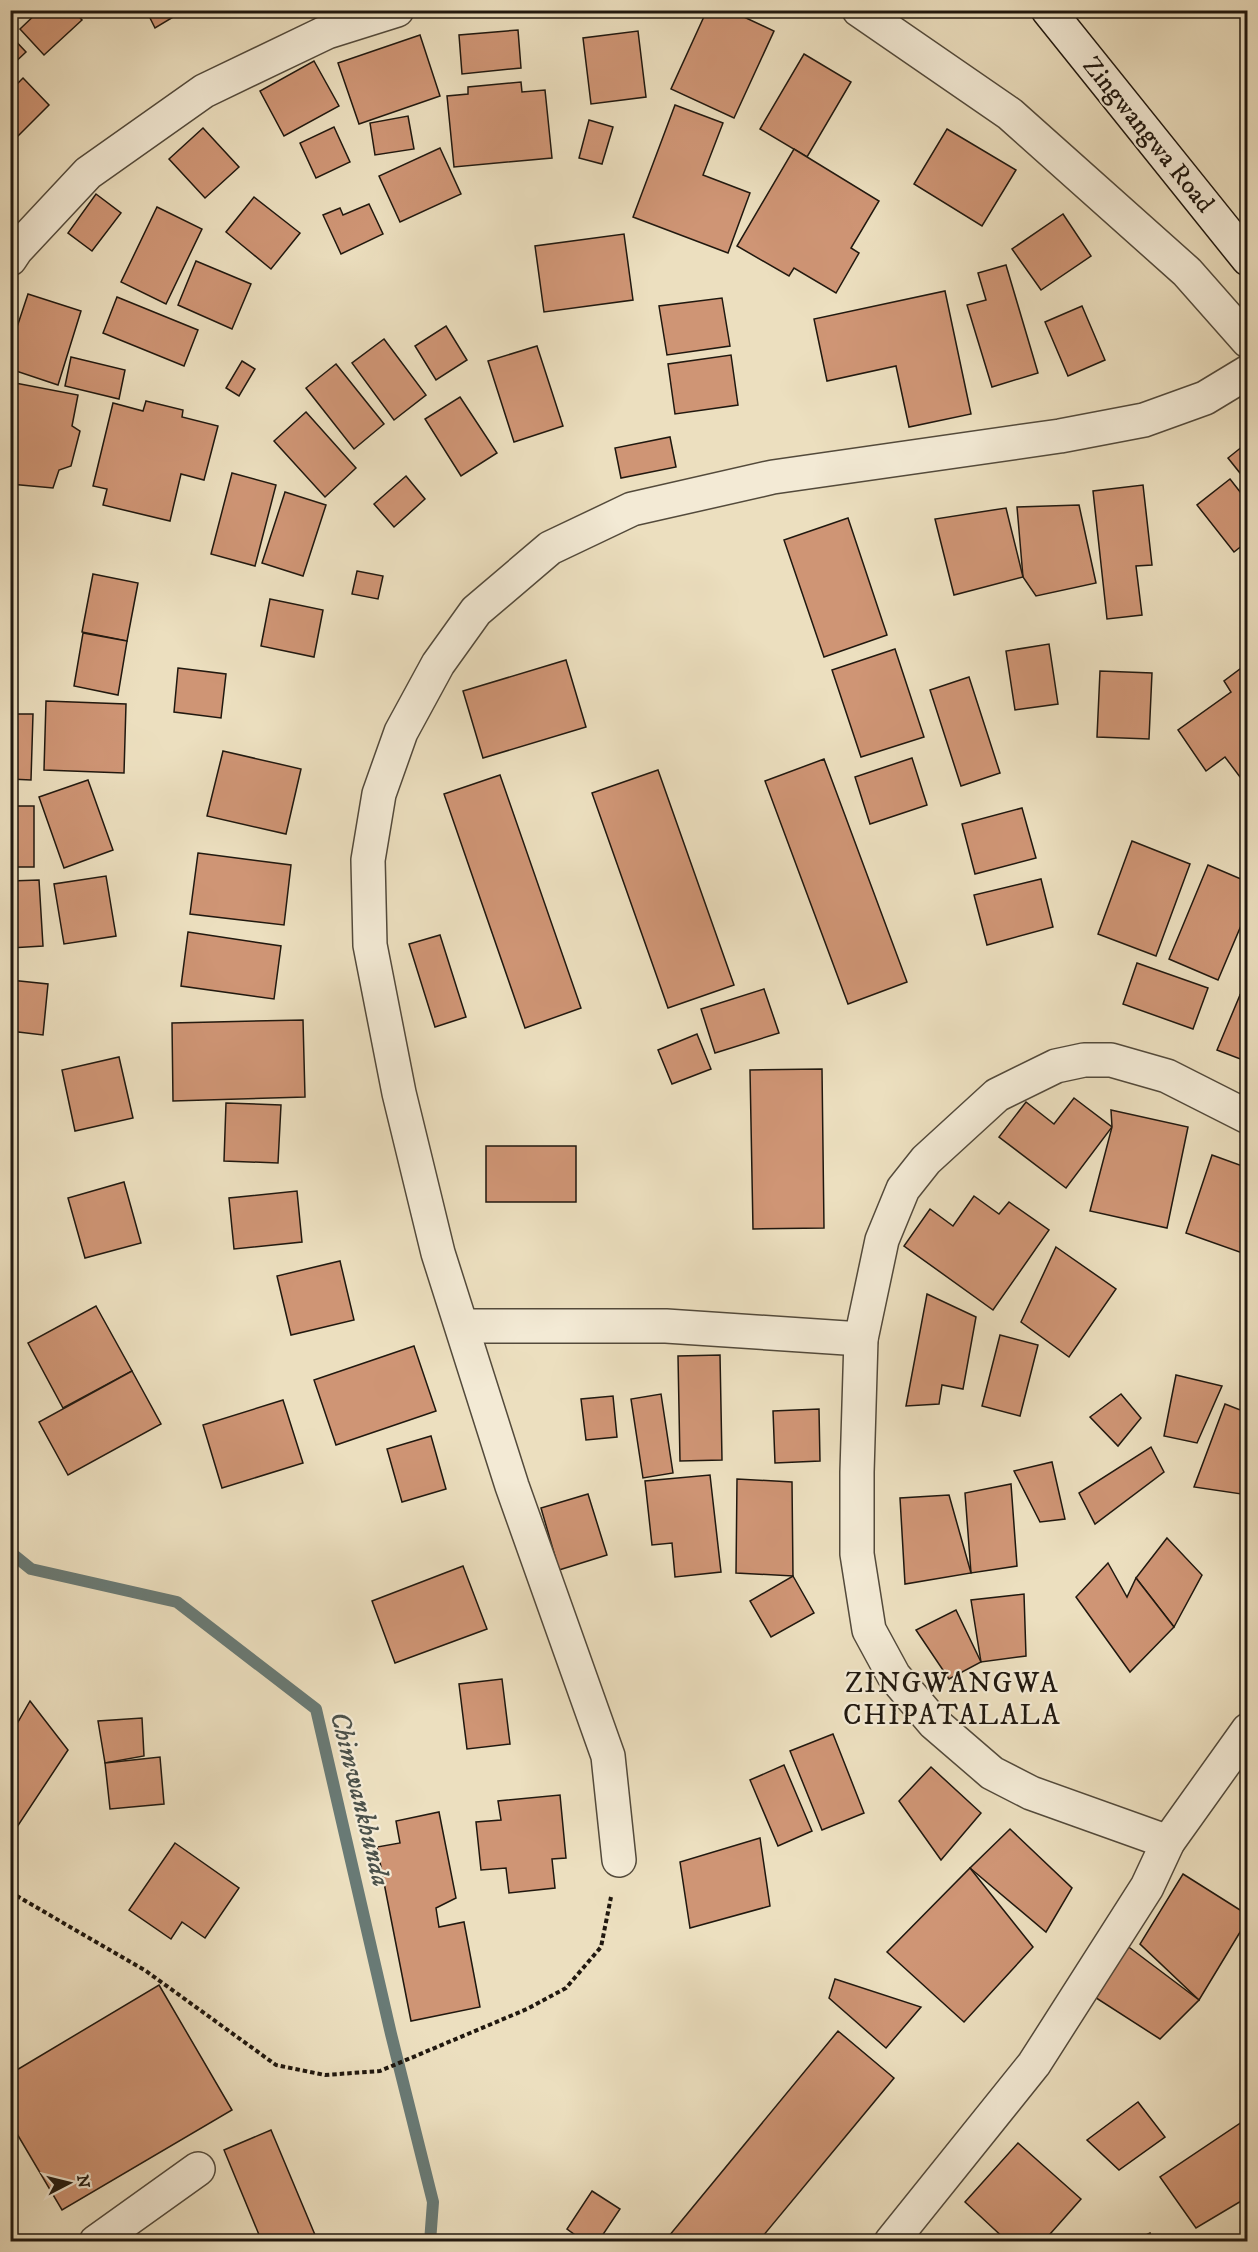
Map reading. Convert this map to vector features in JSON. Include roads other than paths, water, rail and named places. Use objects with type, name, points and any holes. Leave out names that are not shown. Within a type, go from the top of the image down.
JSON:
[{"type":"street","points":[[10,259],[88,173],[204,91],[327,32],[397,10]]},
{"type":"street","points":[[859,10],[1010,114],[1187,272],[1248,340]]},
{"type":"street","name":"Zingwangwa Road","points":[[1048,10],[1248,259]]},
{"type":"street","points":[[619,1860],[608,1756],[512,1486],[438,1253],[399,1094],[370,945],[368,860],[379,794],[401,732],[438,664],[476,611],[550,548],[632,509],[773,477],[1060,436],[1144,420],[1205,398],[1248,372]]},
{"type":"street","points":[[1168,1842],[1031,1793],[992,1773],[933,1723],[894,1676],[869,1630],[857,1554],[861,1339],[882,1240],[903,1189],[926,1160],[997,1095],[1056,1066],[1084,1060],[1111,1060],[1167,1076],[1248,1117]]},
{"type":"street","points":[[462,1326],[666,1326],[861,1339]]},
{"type":"street","points":[[891,2241],[1034,2064],[1147,1887],[1168,1842],[1248,1730]]},
{"type":"street","points":[[96,2241],[198,2169]]},
{"type":"waterway","name":"Chimwankhunda","points":[[10,1552],[31,1569],[177,1602],[316,1709],[391,2034],[433,2202],[430,2242]]},
{"type":"district","name":"ZINGWANGWA CHIPATALALA","points":[[952,1699]]}]
